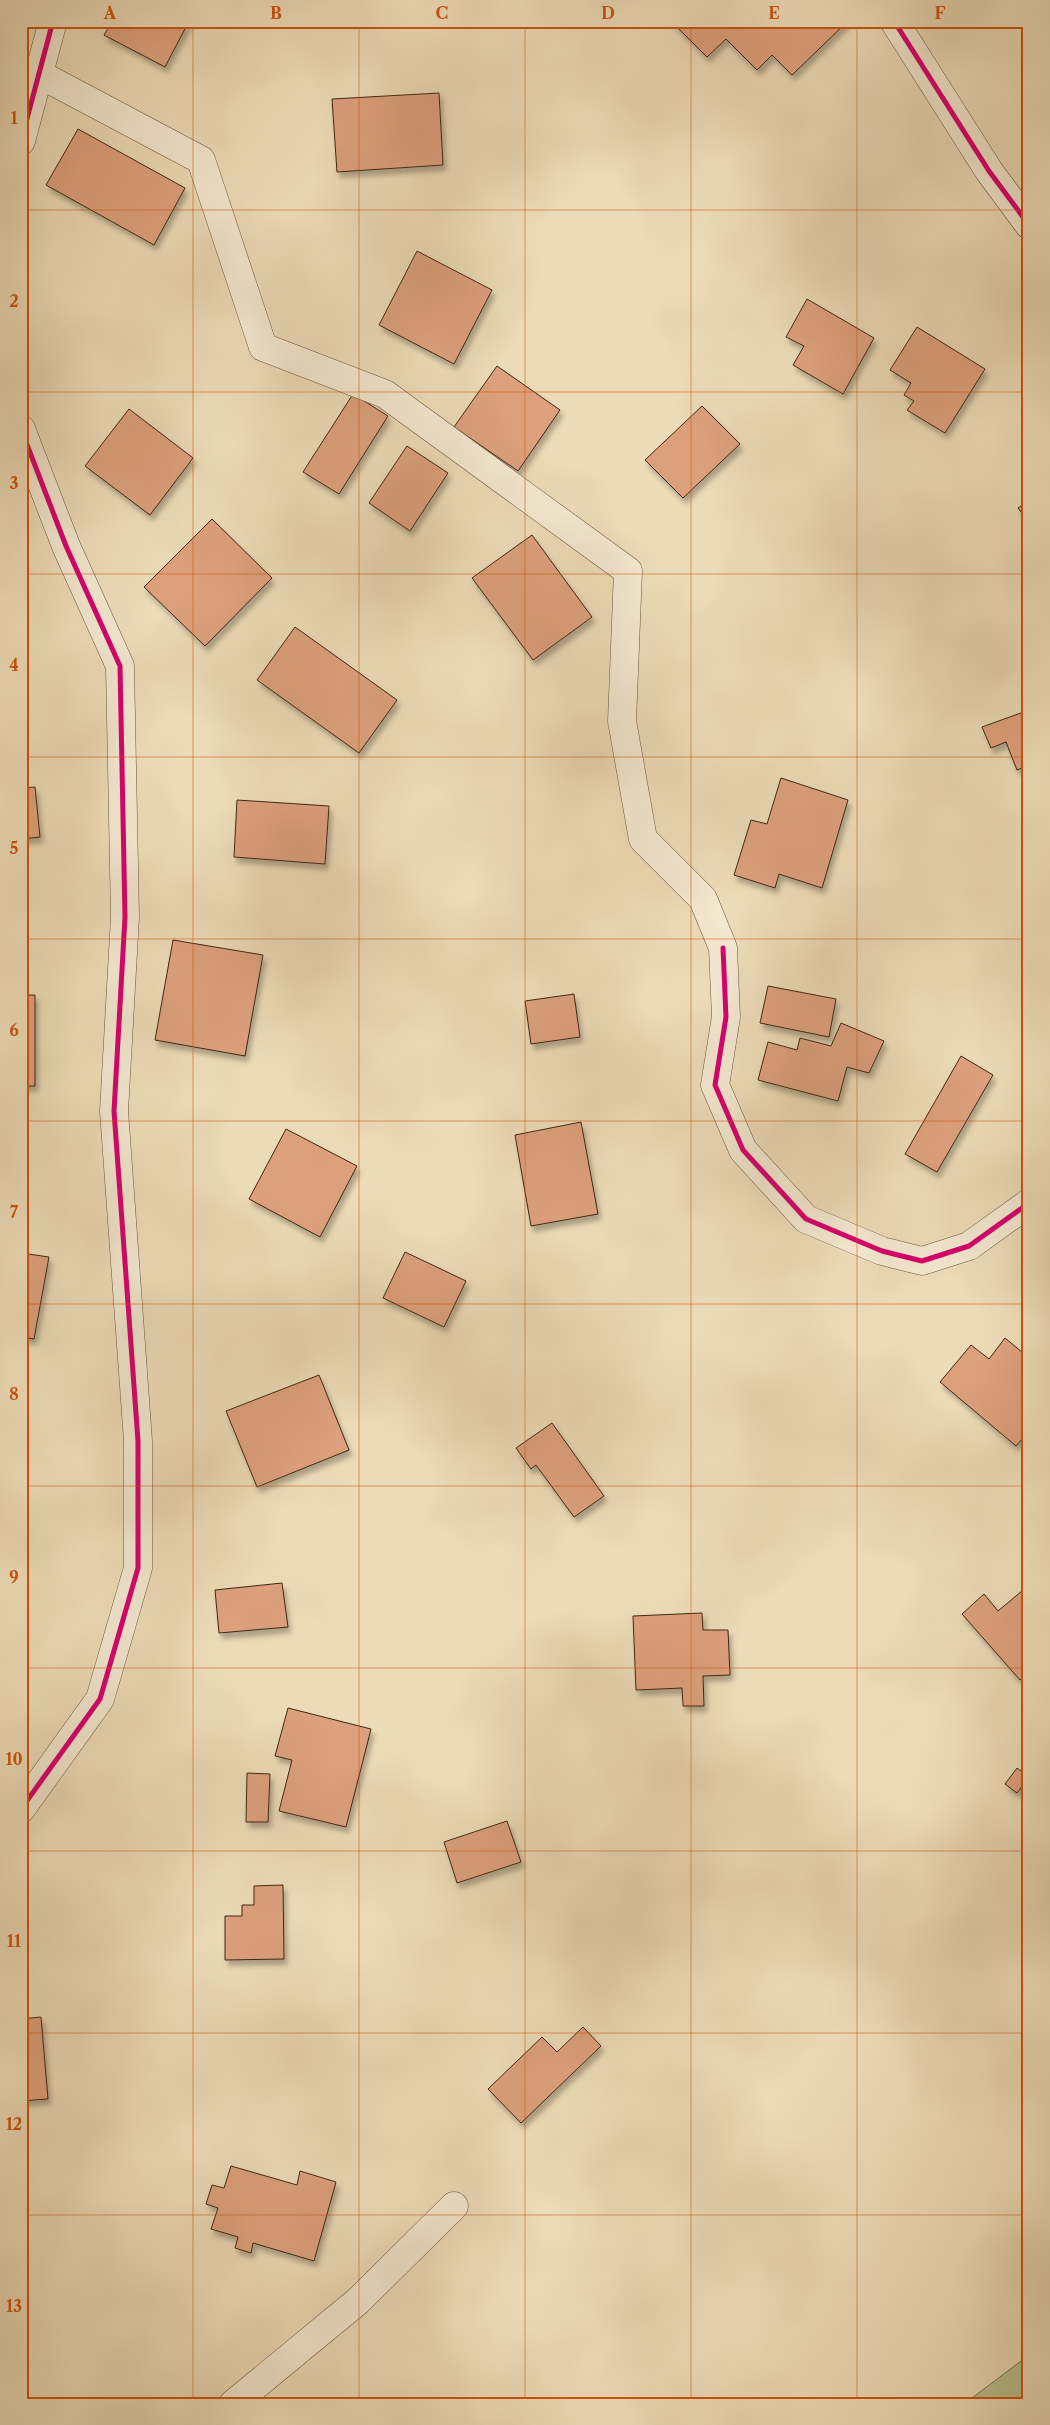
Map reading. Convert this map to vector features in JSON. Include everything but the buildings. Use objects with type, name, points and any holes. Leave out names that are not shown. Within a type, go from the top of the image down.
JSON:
[{"type":"street","points":[[21,141],[53,21]]},
{"type":"street","points":[[894,21],[990,171],[1029,225]]},
{"type":"street","points":[[39,74],[201,160],[263,347],[385,394],[628,570],[622,721],[643,839],[703,898],[723,948],[726,1017],[715,1086],[743,1150],[806,1219],[882,1251],[922,1261],[969,1246],[1025,1214]]},
{"type":"street","points":[[21,429],[66,546],[120,666],[126,917],[114,1111],[138,1441],[138,1568],[100,1699],[21,1809]]},
{"type":"street","points":[[233,2404],[358,2301],[454,2206]]},
{"type":"green space","points":[[1029,2355],[1029,2404],[964,2404]]},
{"type":"cycle path","points":[[21,141],[53,21]]},
{"type":"cycle path","points":[[894,21],[989,171],[1029,225]]},
{"type":"cycle path","points":[[21,429],[66,546],[120,666],[125,917],[114,1111],[138,1441],[138,1568],[100,1699],[21,1809]]},
{"type":"cycle path","points":[[723,948],[726,1017],[715,1085],[743,1150],[806,1219],[882,1251],[922,1261],[969,1246],[1029,1203]]}]
